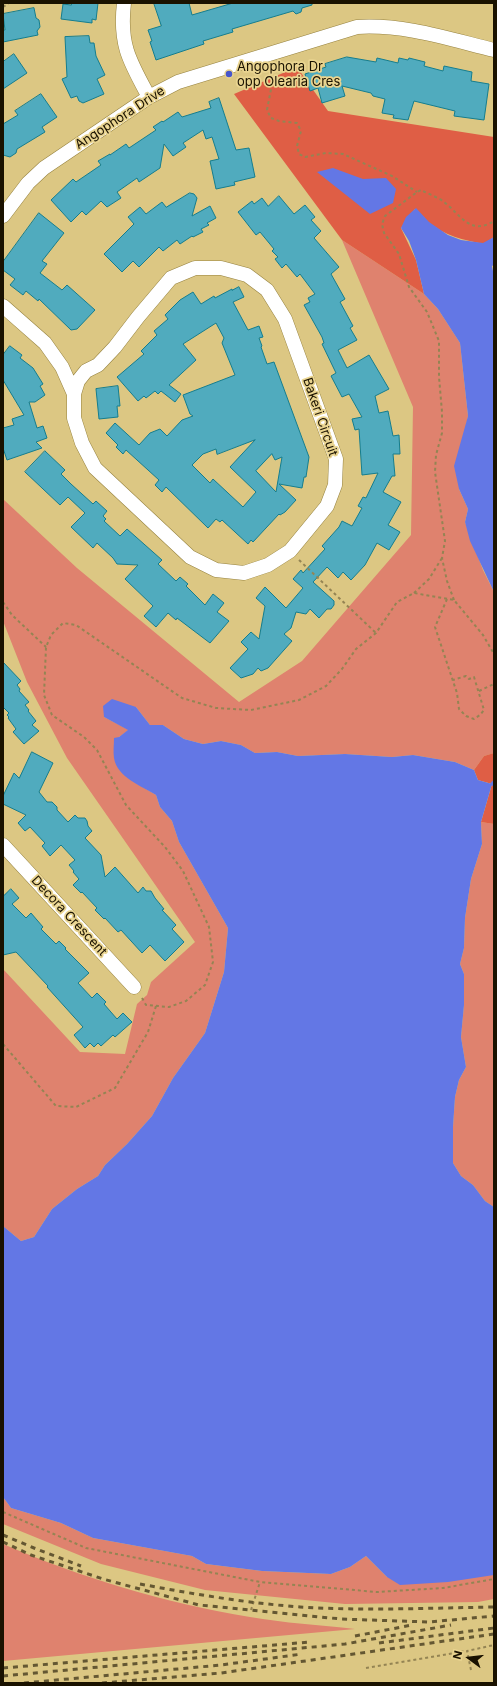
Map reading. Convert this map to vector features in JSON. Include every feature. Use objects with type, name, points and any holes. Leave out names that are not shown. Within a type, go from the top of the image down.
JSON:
[{"type":"street","points":[[124,3],[122,19],[123,33],[129,58],[149,97]]},
{"type":"street","name":"Angophora Drive","points":[[3,216],[28,183],[44,168],[149,97],[178,82],[357,27],[376,26],[403,29],[494,50]]},
{"type":"street","name":"Bakeri Circuit","points":[[195,268],[221,268],[247,275],[267,290],[285,319],[336,459],[335,485],[327,506],[290,551],[268,565],[244,573],[216,570],[190,557],[95,468],[82,443],[74,418],[74,394],[78,381],[86,371],[98,365],[115,347],[171,278],[195,268]]},
{"type":"street","name":"Bakeri Circuit","points":[[4,308],[45,343],[62,368],[74,394]]},
{"type":"street","name":"Decora Crescent","points":[[3,845],[134,987]]},
{"type":"path","points":[[3,7],[9,3]]},
{"type":"path","points":[[262,55],[273,79],[267,110],[271,118],[279,121],[297,123],[301,131],[297,146],[299,154],[305,157],[326,153],[343,154],[392,176],[417,192]]},
{"type":"path","points":[[494,221],[485,227],[472,226],[443,201],[421,190],[386,216],[382,224],[384,233],[399,254],[410,287],[427,312],[439,341],[442,433],[436,455],[435,472],[445,541],[442,558],[446,581],[454,600],[483,636],[494,654]]},
{"type":"path","points":[[290,551],[376,633]]},
{"type":"path","points":[[134,987],[146,1005],[169,1007],[186,1001],[205,985],[213,962],[209,927],[183,870],[165,847],[126,805],[97,750],[84,737],[52,715],[44,695],[46,647],[51,635],[63,623],[76,625],[182,698],[216,708],[251,710],[299,700],[326,686],[342,669],[356,649],[376,633],[397,602],[414,593],[429,579],[442,558]]},
{"type":"path","points":[[414,593],[454,600]]},
{"type":"path","points":[[447,599],[435,627],[457,693],[459,709],[466,716],[474,718],[480,715],[484,710],[474,677],[469,679],[466,676],[453,680]]},
{"type":"path","points":[[3,602],[12,616],[46,647]]},
{"type":"path","points":[[479,691],[494,684]]},
{"type":"path","points":[[3,1044],[56,1106],[76,1107],[115,1088],[148,1032],[156,1006]]},
{"type":"path","points":[[3,1512],[86,1548],[260,1582],[377,1592],[443,1588],[494,1579]]},
{"type":"path","points":[[251,1610],[260,1582]]},
{"type":"path","points":[[366,1668],[494,1645]]},
{"type":"path","points":[[467,1651],[471,1670]]},
{"type":"shaded area","points":[[297,67],[328,111],[494,137],[494,237],[484,244],[454,237],[434,227],[415,209],[401,228],[416,260],[424,294],[342,240],[234,94]]},
{"type":"shaded area","points":[[342,240],[424,294],[438,309],[460,343],[468,416],[464,436],[459,489],[468,509],[465,522],[483,570],[494,592],[494,753],[484,756],[474,770],[455,762],[413,755],[392,757],[345,754],[298,756],[277,752],[255,753],[241,745],[221,741],[203,744],[184,739],[163,725],[150,725],[136,707],[104,717],[129,730],[119,737],[131,780],[156,795],[160,807],[172,821],[179,842],[228,928],[224,972],[205,1033],[173,1078],[152,1116],[127,1144],[105,1165],[98,1176],[77,1189],[52,1209],[34,1237],[21,1241],[3,1226],[3,969],[80,1052],[125,1054],[137,1004],[147,995],[151,982],[195,942],[67,758],[27,682],[3,621],[3,499],[77,568],[239,702],[302,661],[411,535],[413,407]]},
{"type":"shaded area","points":[[494,753],[494,824],[481,822],[492,784],[478,780],[474,770],[484,756]]},
{"type":"shaded area","points":[[481,822],[494,824],[494,1207],[485,1201],[473,1185],[461,1176],[453,1163],[455,1097],[459,1080],[466,1067],[461,1037],[464,1005],[464,974],[460,964],[464,948],[465,918],[471,879],[482,844]]},
{"type":"shaded area","points":[[3,1497],[11,1508],[61,1523],[93,1538],[192,1556],[206,1564],[262,1571],[331,1574],[350,1567],[366,1556],[387,1577],[494,1575],[494,1599],[478,1602],[345,1604],[205,1590],[101,1564],[3,1524]]},
{"type":"shaded area","points":[[3,1544],[63,1568],[155,1597],[263,1619],[355,1629],[3,1661]]},
{"type":"water","points":[[333,168],[363,179],[386,178],[396,189],[393,203],[370,214],[317,172]]},
{"type":"water","points":[[416,208],[429,222],[448,235],[461,240],[483,243],[494,237],[494,265],[492,266],[494,276],[494,592],[470,541],[465,522],[468,509],[459,489],[454,466],[468,416],[460,343],[438,309],[424,294],[416,260],[409,241],[401,228],[406,217]]},
{"type":"water","points":[[112,699],[136,707],[150,725],[163,725],[184,739],[203,744],[221,741],[241,745],[255,753],[277,752],[298,756],[345,754],[392,757],[413,755],[455,762],[474,770],[478,780],[492,784],[481,822],[482,844],[471,879],[465,918],[464,948],[460,964],[464,974],[464,1005],[461,1037],[466,1067],[459,1080],[455,1097],[453,1163],[461,1176],[473,1185],[485,1201],[494,1207],[494,1575],[448,1582],[400,1585],[387,1577],[366,1556],[350,1567],[331,1574],[262,1571],[206,1564],[192,1556],[93,1538],[61,1523],[11,1508],[3,1497],[3,1226],[21,1241],[34,1237],[52,1209],[77,1189],[98,1176],[105,1165],[127,1144],[152,1116],[173,1078],[205,1033],[224,972],[228,928],[179,842],[172,821],[160,807],[156,795],[130,780],[116,765],[114,758],[114,738],[119,737],[128,730],[104,717],[103,706]]},
{"type":"building","points":[[72,3],[98,3],[96,20],[92,19],[92,23],[61,19],[63,4],[71,5]]},
{"type":"building","points":[[154,3],[189,3],[192,15],[233,3],[312,3],[312,5],[302,8],[301,12],[296,14],[293,11],[232,29],[233,32],[203,41],[204,44],[156,60],[148,30],[161,26]]},
{"type":"building","points":[[34,8],[36,18],[39,20],[40,27],[37,31],[38,35],[3,42],[3,30],[5,30],[3,14]]},
{"type":"building","points":[[89,36],[90,43],[94,43],[96,56],[105,75],[97,79],[104,94],[83,103],[79,101],[77,96],[71,98],[62,79],[67,77],[65,37]]},
{"type":"building","points":[[14,54],[27,73],[3,89],[3,62]]},
{"type":"building","points":[[347,57],[376,62],[377,58],[398,63],[399,58],[408,60],[409,58],[425,62],[424,66],[443,71],[444,66],[472,72],[471,81],[489,84],[484,120],[454,116],[455,111],[414,101],[408,120],[393,118],[394,115],[382,113],[385,99],[373,96],[371,93],[342,86],[345,96],[322,103],[318,88],[310,91],[305,74],[326,67],[325,64]]},
{"type":"building","points":[[41,94],[57,117],[42,127],[45,132],[17,149],[16,153],[10,157],[3,155],[3,124],[18,115],[15,111]]},
{"type":"building","points":[[219,98],[236,150],[249,148],[255,177],[234,182],[235,185],[216,189],[210,161],[219,159],[212,137],[206,139],[203,130],[183,143],[186,147],[173,156],[164,144],[160,168],[139,182],[137,178],[117,192],[121,198],[107,207],[101,201],[86,215],[82,211],[71,222],[51,200],[73,179],[76,182],[101,165],[98,161],[126,144],[129,148],[156,130],[153,127],[162,121],[163,122],[178,112],[182,117],[211,108],[209,102]]},
{"type":"building","points":[[190,193],[194,194],[197,198],[192,216],[210,206],[216,218],[207,223],[209,225],[201,229],[203,232],[193,237],[192,236],[180,244],[177,240],[163,251],[159,247],[139,267],[133,261],[122,272],[104,254],[134,224],[128,217],[140,207],[146,214],[162,202],[166,207]]},
{"type":"building","points":[[279,196],[294,214],[305,205],[315,217],[311,220],[321,231],[314,238],[339,267],[331,274],[345,299],[340,302],[353,326],[350,328],[357,340],[338,350],[347,368],[369,355],[389,389],[375,396],[379,413],[388,411],[393,436],[399,435],[400,454],[393,454],[395,476],[392,476],[383,492],[401,502],[388,525],[400,532],[389,550],[377,543],[365,565],[351,580],[343,572],[338,578],[327,567],[313,582],[334,601],[334,605],[331,609],[327,609],[319,618],[310,609],[306,614],[296,612],[291,628],[284,634],[292,641],[268,668],[261,671],[258,668],[253,674],[241,678],[230,668],[248,649],[241,642],[251,632],[259,639],[265,606],[256,598],[265,587],[286,608],[303,588],[293,579],[301,570],[303,573],[325,549],[322,546],[339,527],[342,521],[352,526],[362,508],[358,506],[363,497],[366,498],[378,473],[362,475],[359,429],[355,430],[352,419],[362,417],[349,394],[342,397],[331,376],[336,373],[322,344],[324,343],[322,337],[304,305],[310,302],[308,298],[315,294],[300,274],[297,277],[286,264],[282,268],[275,259],[278,257],[272,251],[274,249],[260,232],[256,235],[238,212],[252,201],[254,204],[262,198],[268,206]]},
{"type":"building","points":[[39,213],[64,233],[42,261],[47,264],[40,273],[62,290],[67,285],[95,310],[77,329],[71,330],[39,299],[38,301],[26,291],[23,295],[10,285],[15,279],[3,270],[3,262]]},
{"type":"building","points":[[239,287],[244,297],[233,302],[248,330],[259,326],[263,337],[259,338],[267,364],[274,362],[309,457],[306,477],[304,477],[302,488],[279,484],[296,500],[285,512],[280,515],[279,514],[253,542],[251,540],[248,544],[222,520],[220,522],[216,519],[208,528],[166,487],[162,492],[155,485],[159,480],[126,450],[123,454],[116,447],[118,445],[106,433],[115,423],[139,445],[150,433],[160,429],[167,436],[182,420],[193,416],[190,414],[183,395],[235,375],[222,343],[224,338],[216,323],[183,344],[196,360],[169,385],[181,394],[175,402],[161,391],[158,394],[155,391],[146,398],[144,396],[138,401],[117,377],[144,354],[141,351],[157,335],[154,331],[168,319],[165,315],[180,300],[193,292],[201,304],[214,296],[215,298]],"holes":[[[255,440],[230,467],[256,492],[243,507],[213,479],[210,483],[192,465],[203,454],[216,449],[217,454]],[[272,454],[275,460],[282,457],[276,492],[256,471]]]},
{"type":"building","points":[[10,346],[22,355],[20,358],[33,368],[43,384],[40,386],[45,395],[35,402],[29,402],[37,428],[43,426],[47,438],[36,442],[42,448],[7,460],[3,448],[3,428],[14,425],[12,419],[24,415],[3,380],[3,355]]},
{"type":"building","points":[[118,386],[120,406],[117,406],[118,417],[99,419],[96,389]]},
{"type":"building","points":[[45,451],[65,470],[61,474],[71,484],[93,504],[96,501],[107,511],[103,516],[106,519],[104,521],[120,536],[127,529],[162,560],[158,564],[176,581],[180,577],[188,584],[186,586],[205,605],[213,594],[224,603],[217,612],[229,621],[210,643],[168,613],[156,627],[144,616],[153,606],[125,579],[138,565],[117,564],[113,558],[97,543],[93,548],[71,527],[85,513],[68,497],[60,505],[25,472]]},
{"type":"building","points":[[3,662],[21,681],[17,685],[20,689],[19,691],[29,702],[25,705],[36,721],[32,725],[39,731],[24,744],[13,732],[16,729],[8,718],[9,717],[7,715],[9,713],[3,707]]},
{"type":"building","points":[[32,752],[53,763],[39,792],[47,802],[52,802],[57,807],[57,810],[68,822],[75,815],[78,818],[85,818],[92,831],[85,838],[101,855],[105,877],[115,867],[138,893],[143,887],[146,891],[151,891],[164,909],[162,910],[176,925],[172,929],[184,942],[165,961],[150,945],[142,953],[121,930],[118,932],[105,918],[104,919],[95,910],[97,908],[73,885],[79,879],[69,865],[75,860],[61,845],[50,856],[42,846],[45,843],[30,827],[25,831],[18,823],[26,815],[3,804],[3,796],[14,773],[19,778]]},
{"type":"building","points":[[11,889],[19,898],[12,904],[26,918],[31,913],[43,927],[41,929],[56,944],[59,941],[89,973],[78,983],[92,998],[97,993],[106,1002],[104,1004],[117,1019],[123,1013],[132,1022],[115,1037],[113,1035],[101,1046],[98,1043],[94,1047],[90,1043],[85,1048],[74,1035],[83,1027],[47,987],[48,986],[16,952],[3,955],[3,894],[4,895]]},
{"type":"railway","points":[[3,1535],[81,1566]]},
{"type":"railway","points":[[3,1542],[31,1555],[103,1579],[199,1605],[341,1619],[429,1622],[494,1616]]},
{"type":"railway","points":[[140,1584],[220,1598],[300,1607],[372,1609],[494,1607]]},
{"type":"railway","points":[[355,1636],[412,1625]]},
{"type":"railway","points":[[3,1676],[345,1644],[451,1625]]},
{"type":"railway","points":[[379,1643],[494,1628]]},
{"type":"railway","points":[[102,1683],[221,1673],[494,1634]]},
{"type":"railway","points":[[3,1668],[310,1642]]},
{"type":"railway","points":[[24,1683],[221,1665],[302,1654]]},
{"type":"place","name":"Angophora Dr opp Olearia Cres","points":[[229,74]]}]
